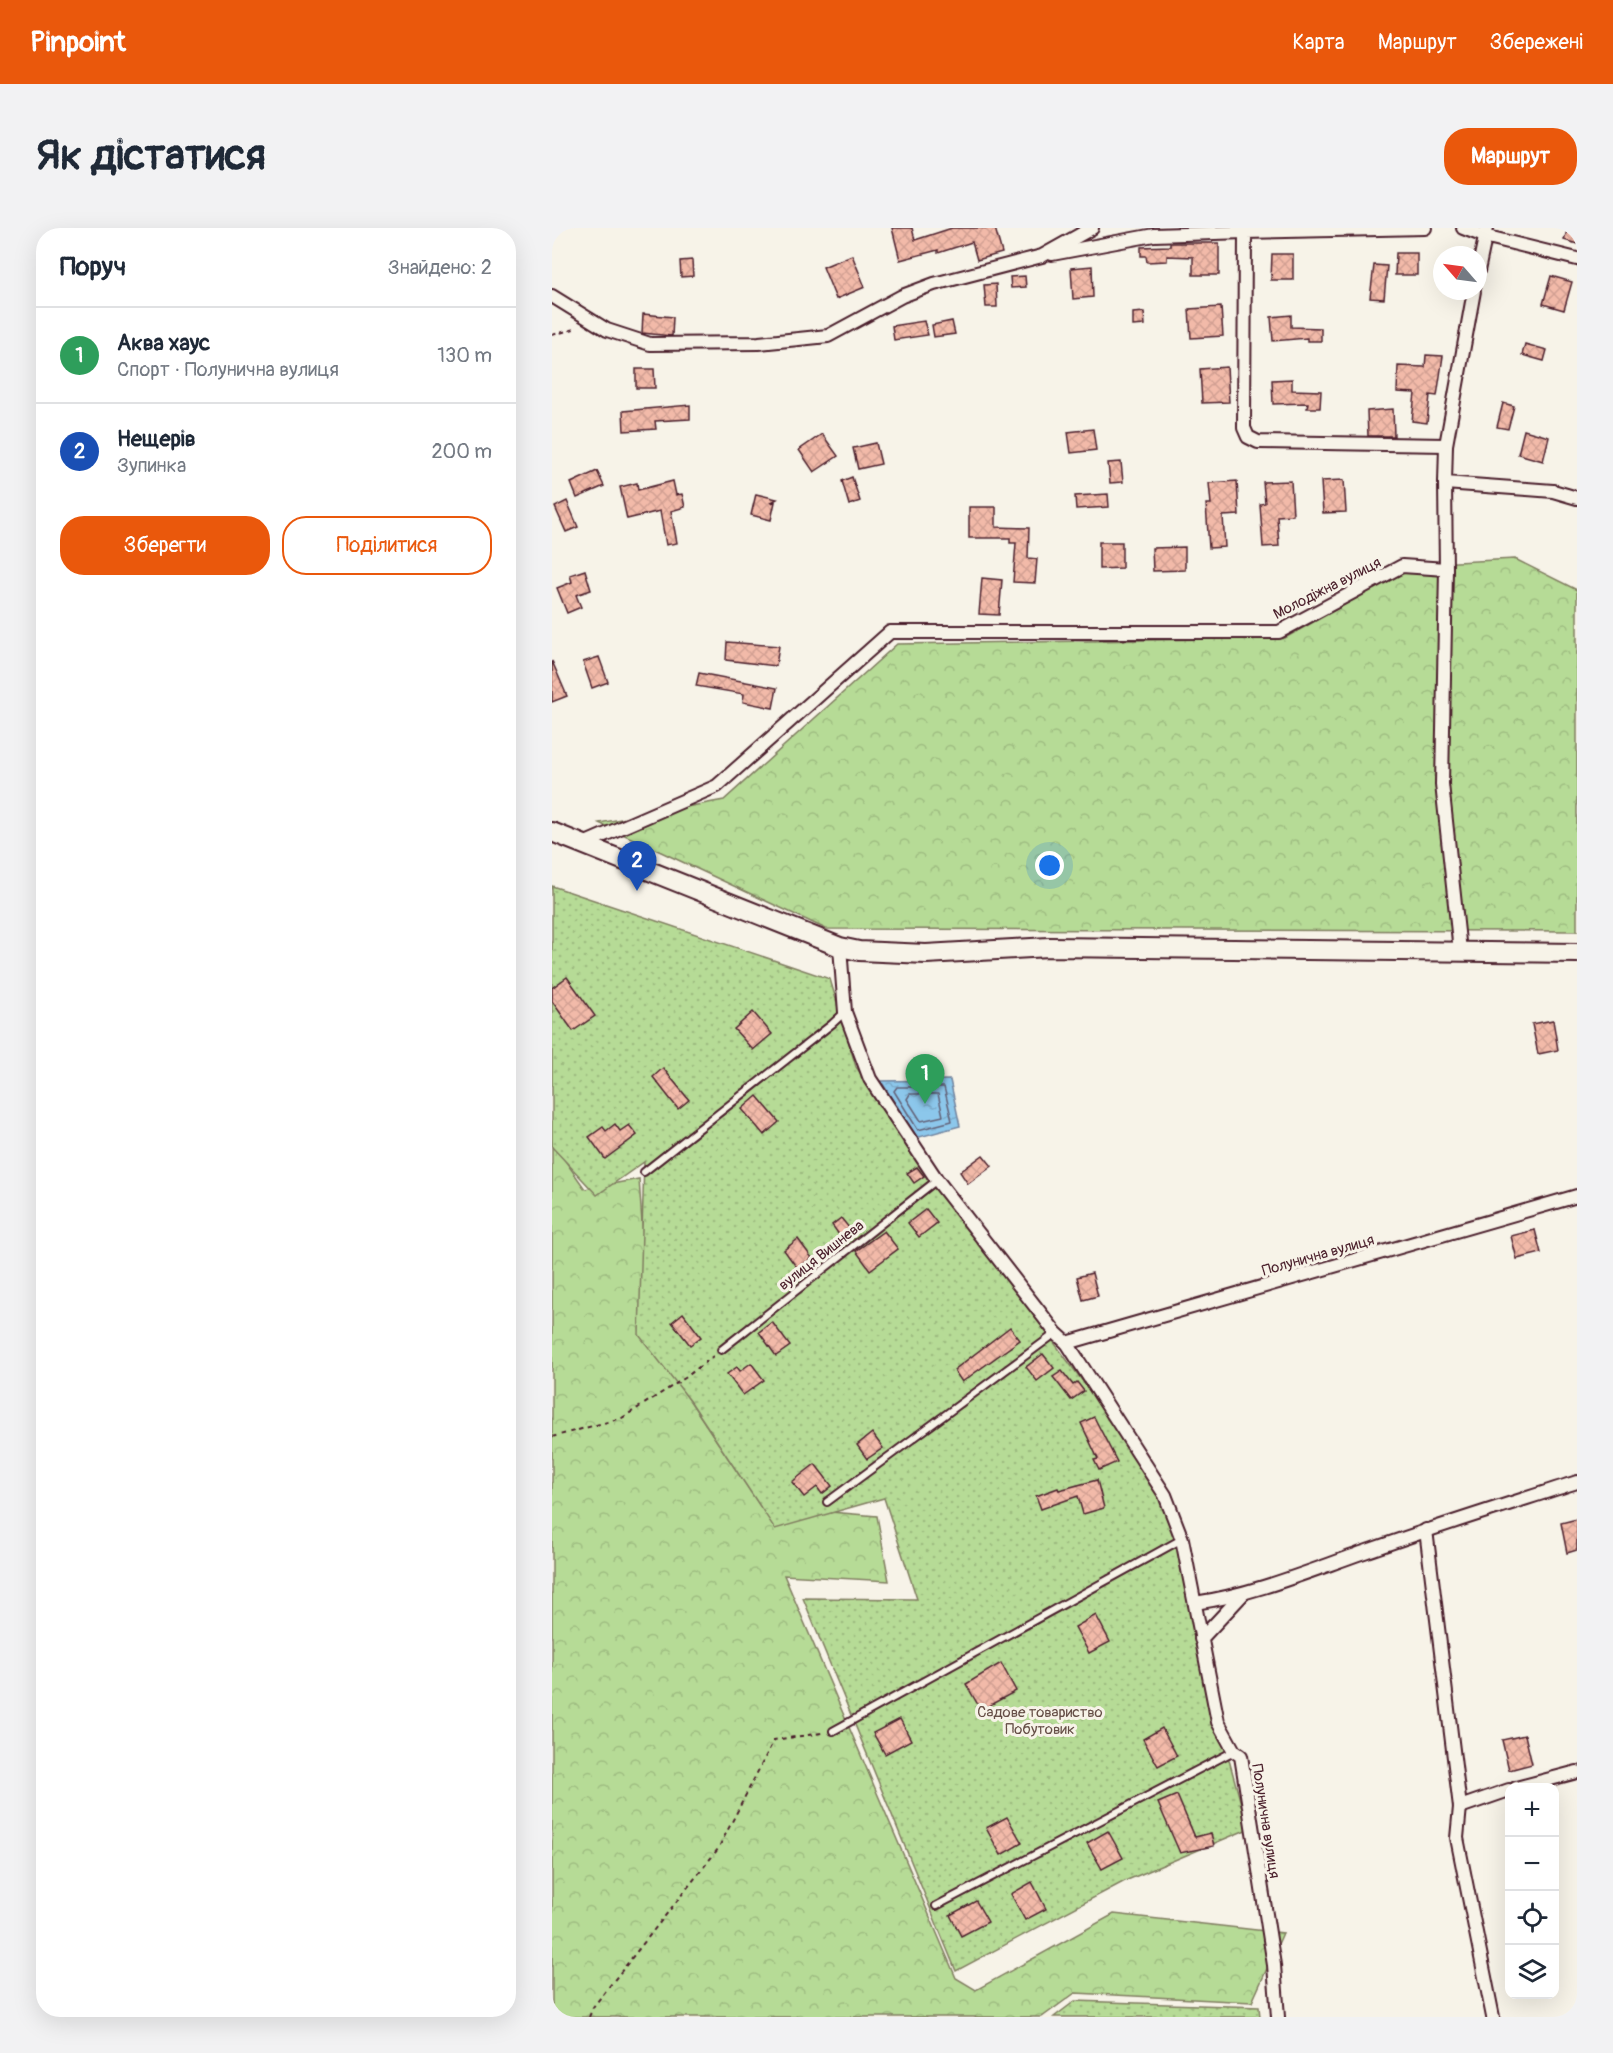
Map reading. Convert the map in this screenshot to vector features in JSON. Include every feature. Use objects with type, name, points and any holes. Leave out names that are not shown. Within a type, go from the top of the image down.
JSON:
[{"type":"main road","points":[[552,832],[840,947],[860,951],[926,954],[1049,947],[1577,953]]},
{"type":"street","points":[[1042,256],[1092,228]]},
{"type":"street","points":[[552,296],[607,330],[650,344],[759,344],[828,336],[902,296],[923,288],[1042,256],[1154,235],[1425,228]]},
{"type":"street","points":[[1463,228],[1486,232],[1577,259]]},
{"type":"street","points":[[1245,232],[1244,428],[1248,437],[1258,442],[1446,445]]},
{"type":"street","points":[[1460,951],[1442,784],[1446,569],[1445,483],[1446,445],[1472,300]]},
{"type":"street","points":[[1445,483],[1553,491],[1577,498]]},
{"type":"street","name":"Молодіжна вулиця","points":[[581,844],[717,786],[890,632],[1279,632],[1401,566],[1446,569]]},
{"type":"street","name":"Полунична вулиця","points":[[840,947],[845,1012],[870,1079],[936,1180],[1056,1333],[1066,1342],[1164,1495],[1182,1539],[1218,1722],[1234,1751],[1240,1756],[1274,1965],[1278,2017]]},
{"type":"street","name":"Полунична вулиця","points":[[1066,1342],[1577,1196]]},
{"type":"street","points":[[1195,1603],[1245,1593],[1426,1530],[1577,1482]]},
{"type":"street","points":[[1426,1530],[1460,1807],[1457,1838],[1493,2017]]},
{"type":"street","points":[[1201,1639],[1245,1593]]},
{"type":"street","points":[[1535,1783],[1577,1772]]},
{"type":"street","points":[[1460,1807],[1505,1791]]},
{"type":"lane","points":[[644,1172],[845,1012]]},
{"type":"lane","name":"вулиця Вишнева","points":[[721,1350],[936,1180]]},
{"type":"lane","points":[[827,1502],[1056,1333]]},
{"type":"lane","points":[[833,1731],[1182,1539]]},
{"type":"lane","points":[[936,1906],[1234,1751]]},
{"type":"path","points":[[552,335],[597,324]]},
{"type":"path","points":[[552,1437],[622,1418],[685,1378],[721,1350]]},
{"type":"path","points":[[589,2017],[593,2007],[718,1849],[774,1740],[833,1731]]},
{"type":"green space","points":[[1515,559],[1577,590],[1577,931],[826,929],[599,823],[724,800],[897,644],[1285,638],[1417,564]]},
{"type":"green space","name":"Садове товариство Побутовик","points":[[552,886],[830,979],[856,1067],[1002,1272],[1132,1448],[1171,1520],[1204,1669],[1248,1829],[1125,1881],[956,1971],[803,1598],[917,1599],[884,1498],[775,1529],[691,1402],[639,1335],[644,1162],[597,1195],[552,1147]]},
{"type":"green space","points":[[552,1142],[585,1189],[639,1179],[650,1341],[760,1506],[877,1516],[889,1581],[784,1575],[956,1978],[976,1990],[1114,1914],[1283,1933],[1252,2002],[1075,1993],[1042,2017],[552,2017]]},
{"type":"green space","points":[[1075,2001],[1259,2007],[1260,2017],[1054,2017]]},
{"type":"water","points":[[950,1080],[960,1126],[916,1138],[881,1081]]},
{"type":"building","points":[[892,228],[912,228],[915,240],[952,228],[995,228],[1002,253],[977,260],[972,242],[938,253],[938,250],[900,260]]},
{"type":"building","points":[[1568,228],[1577,228],[1577,244],[1564,240]]},
{"type":"building","points":[[1170,243],[1219,243],[1219,275],[1193,275],[1193,257],[1167,256],[1167,261],[1147,262],[1146,256],[1141,256],[1141,247],[1170,246]]},
{"type":"building","points":[[1396,253],[1417,253],[1417,275],[1395,275]]},
{"type":"building","points":[[1272,254],[1293,254],[1293,280],[1271,280]]},
{"type":"building","points":[[852,255],[865,287],[836,299],[823,267]]},
{"type":"building","points":[[692,260],[693,276],[681,277],[680,261]]},
{"type":"building","points":[[1374,265],[1387,266],[1384,299],[1370,298]]},
{"type":"building","points":[[1092,266],[1093,297],[1073,299],[1071,268]]},
{"type":"building","points":[[1025,276],[1026,287],[1011,288],[1010,277]]},
{"type":"building","points":[[1551,276],[1572,282],[1564,310],[1543,304]]},
{"type":"building","points":[[996,284],[997,307],[986,307],[984,285]]},
{"type":"building","points":[[1221,307],[1223,336],[1191,338],[1189,309]]},
{"type":"building","points":[[1144,312],[1145,325],[1133,326],[1133,313]]},
{"type":"building","points":[[643,314],[673,317],[672,336],[642,333]]},
{"type":"building","points":[[1291,315],[1291,327],[1321,328],[1321,341],[1307,341],[1307,338],[1273,341],[1271,317]]},
{"type":"building","points":[[924,321],[928,335],[894,340],[892,326]]},
{"type":"building","points":[[952,321],[955,334],[934,337],[932,325]]},
{"type":"building","points":[[1525,344],[1547,350],[1544,361],[1522,355]]},
{"type":"building","points":[[1426,355],[1443,356],[1437,396],[1430,395],[1427,423],[1412,421],[1415,393],[1397,392],[1398,366],[1425,367]]},
{"type":"building","points":[[1227,367],[1229,402],[1202,403],[1200,369]]},
{"type":"building","points":[[636,369],[654,369],[655,388],[636,388]]},
{"type":"building","points":[[1292,379],[1292,390],[1321,391],[1320,408],[1307,408],[1308,403],[1273,404],[1272,380]]},
{"type":"building","points":[[1503,403],[1514,406],[1508,429],[1497,427]]},
{"type":"building","points":[[690,405],[690,419],[655,421],[656,429],[624,431],[623,411]]},
{"type":"building","points":[[1393,409],[1394,436],[1368,436],[1367,411]]},
{"type":"building","points":[[1093,429],[1096,450],[1071,453],[1068,432]]},
{"type":"building","points":[[1524,430],[1549,437],[1543,461],[1518,454]]},
{"type":"building","points":[[822,434],[838,456],[814,472],[799,450]]},
{"type":"building","points":[[876,443],[881,464],[858,469],[853,448]]},
{"type":"building","points":[[1121,462],[1123,482],[1110,483],[1108,463]]},
{"type":"building","points":[[597,471],[604,486],[577,498],[571,483]]},
{"type":"building","points":[[852,477],[860,501],[849,505],[842,481]]},
{"type":"building","points":[[1344,480],[1346,512],[1323,513],[1321,481]]},
{"type":"building","points":[[673,481],[676,495],[682,494],[685,507],[671,511],[677,543],[666,545],[660,511],[627,519],[620,487],[637,483],[638,490]]},
{"type":"building","points":[[1237,481],[1239,515],[1223,516],[1225,547],[1209,548],[1206,504],[1211,504],[1209,483]]},
{"type":"building","points":[[1291,481],[1293,515],[1277,516],[1279,546],[1263,547],[1260,504],[1265,503],[1263,482]]},
{"type":"building","points":[[756,494],[777,499],[770,503],[775,502],[771,520],[751,515]]},
{"type":"building","points":[[1108,494],[1109,507],[1076,509],[1075,496]]},
{"type":"building","points":[[567,501],[578,527],[566,532],[555,507]]},
{"type":"building","points":[[969,507],[996,507],[996,527],[1029,528],[1028,558],[1037,559],[1035,583],[1013,582],[1016,543],[1010,543],[1010,538],[969,538]]},
{"type":"building","points":[[1099,542],[1122,542],[1122,568],[1099,569]]},
{"type":"building","points":[[1185,547],[1185,570],[1153,571],[1152,548]]},
{"type":"building","points":[[585,570],[591,590],[576,595],[581,607],[567,613],[557,588],[572,582],[570,575]]},
{"type":"building","points":[[982,578],[1002,580],[999,615],[979,614]]},
{"type":"building","points":[[727,642],[779,646],[776,666],[726,660]]},
{"type":"building","points":[[599,657],[608,682],[592,688],[583,662]]},
{"type":"building","points":[[552,661],[567,696],[552,702]]},
{"type":"building","points":[[699,673],[777,688],[773,708],[743,702],[744,694],[696,686]]},
{"type":"building","points":[[567,977],[595,1016],[573,1031],[552,1001],[552,988]]},
{"type":"building","points":[[753,1012],[772,1034],[753,1050],[734,1029]]},
{"type":"building","points":[[1553,1020],[1558,1050],[1538,1054],[1532,1024]]},
{"type":"building","points":[[663,1068],[689,1100],[678,1109],[653,1077]]},
{"type":"building","points":[[757,1096],[779,1122],[764,1135],[742,1109]]},
{"type":"building","points":[[615,1124],[620,1131],[629,1125],[637,1135],[605,1159],[589,1137],[603,1127],[606,1131]]},
{"type":"building","points":[[983,1155],[992,1166],[968,1184],[960,1172]]},
{"type":"building","points":[[917,1167],[924,1176],[914,1183],[907,1173]]},
{"type":"building","points":[[926,1209],[937,1223],[919,1237],[908,1223]]},
{"type":"building","points":[[841,1218],[850,1229],[840,1236],[832,1225]]},
{"type":"building","points":[[1535,1230],[1541,1253],[1517,1259],[1511,1236]]},
{"type":"building","points":[[884,1231],[898,1249],[870,1270],[856,1251]]},
{"type":"building","points":[[798,1239],[812,1258],[797,1268],[784,1250]]},
{"type":"building","points":[[1092,1273],[1098,1296],[1083,1300],[1077,1277]]},
{"type":"building","points":[[683,1313],[701,1337],[690,1345],[672,1322]]},
{"type":"building","points":[[772,1322],[790,1346],[776,1356],[759,1332]]},
{"type":"building","points":[[1010,1327],[1020,1340],[962,1382],[954,1370]]},
{"type":"building","points":[[1043,1354],[1054,1368],[1037,1381],[1026,1367]]},
{"type":"building","points":[[751,1363],[764,1380],[743,1395],[727,1374],[737,1367],[740,1371]]},
{"type":"building","points":[[1062,1371],[1073,1385],[1077,1382],[1084,1391],[1071,1400],[1053,1377]]},
{"type":"building","points":[[1094,1417],[1117,1462],[1099,1470],[1094,1460],[1098,1459],[1081,1423]]},
{"type":"building","points":[[872,1433],[883,1448],[867,1459],[857,1445]]},
{"type":"building","points":[[815,1464],[832,1486],[822,1494],[817,1487],[804,1497],[792,1482]]},
{"type":"building","points":[[1097,1480],[1104,1508],[1083,1514],[1078,1496],[1041,1509],[1036,1496],[1058,1488],[1059,1490]]},
{"type":"building","points":[[1577,1519],[1577,1550],[1567,1553],[1561,1523]]},
{"type":"building","points":[[1096,1615],[1110,1642],[1089,1653],[1075,1627]]},
{"type":"building","points":[[1001,1663],[1016,1691],[981,1710],[966,1684]]},
{"type":"building","points":[[900,1719],[911,1740],[885,1754],[873,1733]]},
{"type":"building","points":[[1162,1728],[1177,1756],[1158,1766],[1143,1739]]},
{"type":"building","points":[[1525,1735],[1532,1764],[1509,1770],[1502,1740]]},
{"type":"building","points":[[1177,1795],[1195,1837],[1211,1833],[1214,1846],[1180,1853],[1158,1803]]},
{"type":"building","points":[[1007,1817],[1022,1843],[1001,1855],[986,1828]]},
{"type":"building","points":[[1108,1831],[1123,1858],[1102,1869],[1087,1843]]},
{"type":"building","points":[[1032,1882],[1046,1909],[1025,1920],[1011,1894]]},
{"type":"building","points":[[976,1901],[988,1922],[961,1936],[950,1915]]},
{"type":"place","name":"Нещерів","points":[[637,891]]},
{"type":"place","name":"Аква хаус","points":[[925,1104]]}]
